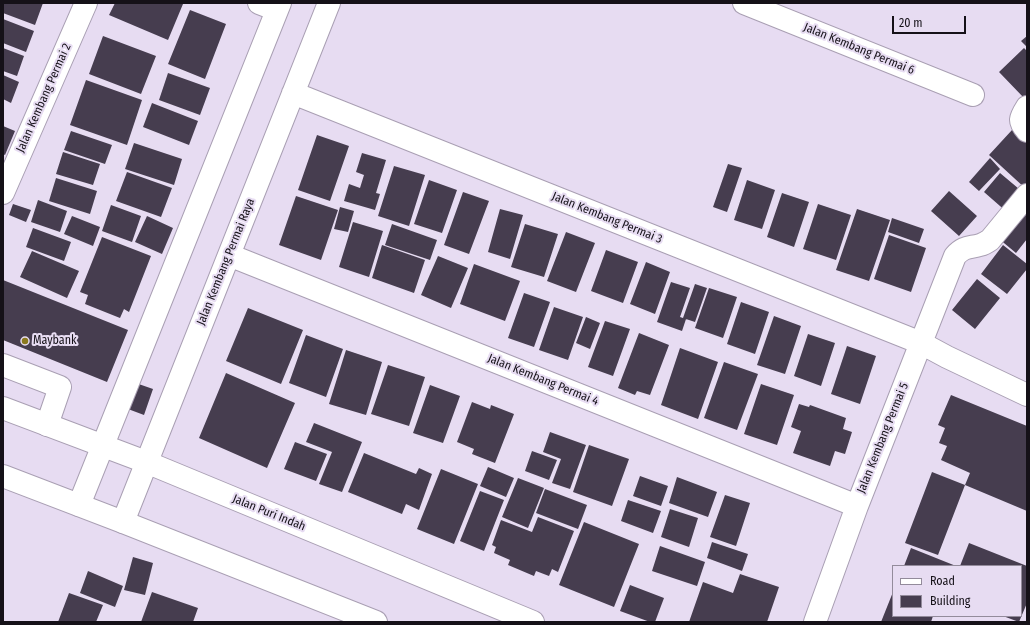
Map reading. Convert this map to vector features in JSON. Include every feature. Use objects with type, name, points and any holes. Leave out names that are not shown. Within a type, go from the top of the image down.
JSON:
[{"type":"street","name":"Jalan Kembang Permai 2","points":[[3,193],[86,3]]},
{"type":"street","name":"Jalan Kembang Permai Raya","points":[[123,522],[329,3]]},
{"type":"street","name":"Jalan Kembang Permai 6","points":[[744,3],[973,95]]},
{"type":"street","points":[[79,505],[272,5]]},
{"type":"street","name":"Jalan Kembang Permai 3","points":[[294,93],[921,343],[1027,395]]},
{"type":"street","points":[[1027,107],[1021,116],[1021,124],[1027,131]]},
{"type":"street","name":"Jalan Kembang Permai 5","points":[[814,622],[857,506],[956,256],[961,250],[976,245],[982,245],[990,240],[1027,195]]},
{"type":"street","name":"Jalan Kembang Permai 4","points":[[228,255],[857,506]]},
{"type":"street","points":[[3,365],[60,387],[46,424]]},
{"type":"street","name":"Jalan Puri Indah","points":[[3,408],[146,462],[533,622]]},
{"type":"street","points":[[3,476],[376,622]]},
{"type":"building","points":[[3,3],[43,3],[35,25],[3,13]]},
{"type":"building","points":[[115,3],[183,4],[168,40],[109,15]]},
{"type":"building","points":[[190,10],[226,24],[205,79],[168,64]]},
{"type":"building","points":[[3,19],[34,31],[26,52],[3,43]]},
{"type":"building","points":[[103,36],[156,56],[141,94],[89,74]]},
{"type":"building","points":[[1027,36],[1027,47],[1021,41]]},
{"type":"building","points":[[3,48],[24,56],[17,76],[3,71]]},
{"type":"building","points":[[1024,48],[1027,51],[1027,95],[1024,98],[999,72]]},
{"type":"building","points":[[168,73],[210,88],[200,115],[159,100]]},
{"type":"building","points":[[3,75],[19,82],[11,103],[3,99]]},
{"type":"building","points":[[86,80],[142,100],[127,145],[70,125]]},
{"type":"building","points":[[152,103],[198,121],[189,145],[143,127]]},
{"type":"building","points":[[3,126],[15,131],[5,155],[3,154]]},
{"type":"building","points":[[1012,130],[1027,143],[1026,189],[989,155]]},
{"type":"building","points":[[71,131],[112,145],[105,164],[64,150]]},
{"type":"building","points":[[317,135],[349,146],[330,201],[298,190]]},
{"type":"building","points":[[134,143],[182,159],[174,185],[125,169]]},
{"type":"building","points":[[63,152],[100,164],[93,185],[56,174]]},
{"type":"building","points":[[362,153],[386,160],[376,193],[380,194],[375,210],[344,201],[349,184],[360,188],[364,175],[356,172]]},
{"type":"building","points":[[990,158],[1000,169],[979,191],[969,182]]},
{"type":"building","points":[[728,164],[742,168],[727,212],[713,207]]},
{"type":"building","points":[[394,166],[425,175],[409,226],[378,216]]},
{"type":"building","points":[[127,172],[172,188],[161,217],[116,201]]},
{"type":"building","points":[[1000,173],[1025,194],[1008,213],[984,192]]},
{"type":"building","points":[[56,178],[97,191],[90,214],[49,201]]},
{"type":"building","points":[[429,180],[457,190],[442,233],[414,224]]},
{"type":"building","points":[[747,180],[775,190],[762,229],[734,220]]},
{"type":"building","points":[[949,191],[977,216],[959,236],[931,211]]},
{"type":"building","points":[[463,192],[489,201],[469,254],[444,245]]},
{"type":"building","points":[[782,193],[809,202],[794,247],[767,237]]},
{"type":"building","points":[[296,196],[338,210],[321,260],[279,245]]},
{"type":"building","points":[[38,200],[67,211],[60,232],[31,222]]},
{"type":"building","points":[[1027,201],[1027,239],[1016,253],[998,238]]},
{"type":"building","points":[[13,204],[31,210],[26,222],[9,215]]},
{"type":"building","points":[[818,204],[851,215],[836,260],[803,249]]},
{"type":"building","points":[[111,205],[141,216],[132,242],[102,231]]},
{"type":"building","points":[[340,207],[354,211],[348,232],[334,229]]},
{"type":"building","points":[[500,209],[523,215],[510,259],[488,252]]},
{"type":"building","points":[[857,209],[890,220],[869,281],[836,270]]},
{"type":"building","points":[[72,216],[100,227],[93,246],[64,234]]},
{"type":"building","points":[[147,216],[173,228],[162,254],[135,242]]},
{"type":"building","points":[[892,218],[924,229],[919,243],[888,232]]},
{"type":"building","points":[[353,222],[383,231],[369,277],[339,267]]},
{"type":"building","points":[[392,224],[437,240],[430,260],[385,245]]},
{"type":"building","points":[[525,224],[558,234],[544,277],[511,267]]},
{"type":"building","points":[[33,228],[71,242],[64,261],[26,247]]},
{"type":"building","points":[[566,232],[595,243],[576,292],[547,281]]},
{"type":"building","points":[[889,235],[926,248],[911,292],[874,279]]},
{"type":"building","points":[[102,237],[151,256],[129,312],[124,309],[120,318],[85,304],[88,295],[80,292]]},
{"type":"building","points":[[382,245],[425,260],[414,293],[372,278]]},
{"type":"building","points":[[1003,245],[1027,264],[1027,269],[1007,294],[981,274]]},
{"type":"building","points":[[606,250],[638,262],[623,303],[591,291]]},
{"type":"building","points":[[32,251],[79,271],[67,298],[20,277]]},
{"type":"building","points":[[438,256],[468,268],[451,308],[421,295]]},
{"type":"building","points":[[646,262],[670,272],[655,314],[630,304]]},
{"type":"building","points":[[474,264],[520,281],[505,321],[460,304]]},
{"type":"building","points":[[977,279],[1000,298],[975,329],[952,310]]},
{"type":"building","points":[[3,280],[128,330],[107,382],[3,340]]},
{"type":"building","points":[[671,282],[690,288],[680,317],[686,319],[682,331],[657,322]]},
{"type":"building","points":[[695,284],[707,288],[695,322],[683,318]]},
{"type":"building","points":[[709,288],[737,297],[723,338],[695,328]]},
{"type":"building","points":[[524,293],[550,302],[534,347],[508,338]]},
{"type":"building","points":[[741,302],[769,312],[755,354],[727,344]]},
{"type":"building","points":[[554,307],[583,317],[568,360],[539,350]]},
{"type":"building","points":[[248,308],[303,330],[281,384],[226,361]]},
{"type":"building","points":[[774,316],[801,326],[785,374],[757,365]]},
{"type":"building","points":[[586,317],[600,323],[590,349],[576,343]]},
{"type":"building","points":[[605,321],[630,329],[613,376],[588,367]]},
{"type":"building","points":[[639,333],[669,345],[650,395],[637,391],[635,395],[618,388]]},
{"type":"building","points":[[808,334],[835,343],[821,386],[794,376]]},
{"type":"building","points":[[306,335],[343,349],[326,397],[289,383]]},
{"type":"building","points":[[847,346],[876,356],[860,404],[831,394]]},
{"type":"building","points":[[680,348],[718,362],[698,419],[661,405]]},
{"type":"building","points":[[346,350],[382,362],[366,415],[329,404]]},
{"type":"building","points":[[724,362],[758,374],[737,430],[704,418]]},
{"type":"building","points":[[388,365],[425,377],[409,426],[371,414]]},
{"type":"building","points":[[226,373],[295,403],[267,468],[199,438]]},
{"type":"building","points":[[130,381],[153,389],[144,415],[120,406]]},
{"type":"building","points":[[761,384],[794,395],[777,445],[744,434]]},
{"type":"building","points":[[430,385],[460,396],[443,443],[413,433]]},
{"type":"building","points":[[951,395],[1027,426],[1027,511],[965,485],[970,473],[941,460],[947,446],[939,443],[945,428],[938,425]]},
{"type":"building","points":[[472,402],[490,409],[491,405],[514,414],[495,463],[472,454],[474,449],[457,442]]},
{"type":"building","points":[[799,404],[809,407],[810,405],[846,418],[843,429],[852,432],[845,454],[835,451],[830,466],[793,453],[801,431],[791,427]]},
{"type":"building","points":[[314,423],[362,442],[342,492],[319,484],[332,452],[306,442]]},
{"type":"building","points":[[550,432],[586,445],[570,489],[552,483],[561,459],[543,452]]},
{"type":"building","points":[[295,442],[327,454],[316,481],[284,469]]},
{"type":"building","points":[[589,445],[629,459],[612,506],[573,492]]},
{"type":"building","points":[[532,451],[557,460],[549,480],[525,471]]},
{"type":"building","points":[[364,453],[416,474],[419,468],[432,474],[419,510],[406,504],[402,514],[348,492]]},
{"type":"building","points":[[488,467],[514,478],[506,497],[480,486]]},
{"type":"building","points":[[441,469],[478,484],[454,544],[417,529]]},
{"type":"building","points":[[932,472],[965,485],[938,555],[905,543]]},
{"type":"building","points":[[640,476],[668,486],[661,506],[633,496]]},
{"type":"building","points":[[677,477],[717,492],[708,517],[669,503]]},
{"type":"building","points":[[518,478],[544,488],[528,528],[502,517]]},
{"type":"building","points":[[545,489],[587,505],[578,529],[536,513]]},
{"type":"building","points":[[480,491],[504,500],[484,551],[460,541]]},
{"type":"building","points":[[725,495],[750,503],[736,546],[710,537]]},
{"type":"building","points":[[628,500],[661,511],[653,533],[621,521]]},
{"type":"building","points":[[670,509],[698,518],[689,547],[661,537]]},
{"type":"building","points":[[538,517],[574,531],[558,572],[552,569],[549,576],[536,571],[534,576],[508,565],[510,560],[494,553],[496,547],[492,545],[501,520],[532,532]]},
{"type":"building","points":[[584,522],[639,544],[614,607],[559,585]]},
{"type":"building","points":[[712,542],[748,554],[742,571],[707,558]]},
{"type":"building","points":[[969,543],[1027,566],[1027,603],[1022,615],[1022,565],[960,565]]},
{"type":"building","points":[[660,546],[705,562],[697,586],[652,571]]},
{"type":"building","points":[[911,548],[954,565],[904,565]]},
{"type":"building","points":[[133,557],[153,563],[145,595],[124,590]]},
{"type":"building","points":[[88,571],[123,586],[115,607],[80,593]]},
{"type":"building","points":[[740,574],[779,587],[767,622],[689,622],[703,582],[733,593]]},
{"type":"building","points":[[630,585],[664,598],[655,622],[650,622],[620,611]]},
{"type":"building","points":[[152,592],[198,608],[193,622],[141,622]]},
{"type":"building","points":[[69,593],[103,605],[96,622],[58,622]]},
{"type":"building","points":[[892,594],[892,617],[933,617],[931,622],[881,622]]},
{"type":"building","points":[[1006,617],[1021,617],[1019,622]]},
{"type":"place","name":"Maybank","points":[[25,341]]}]
